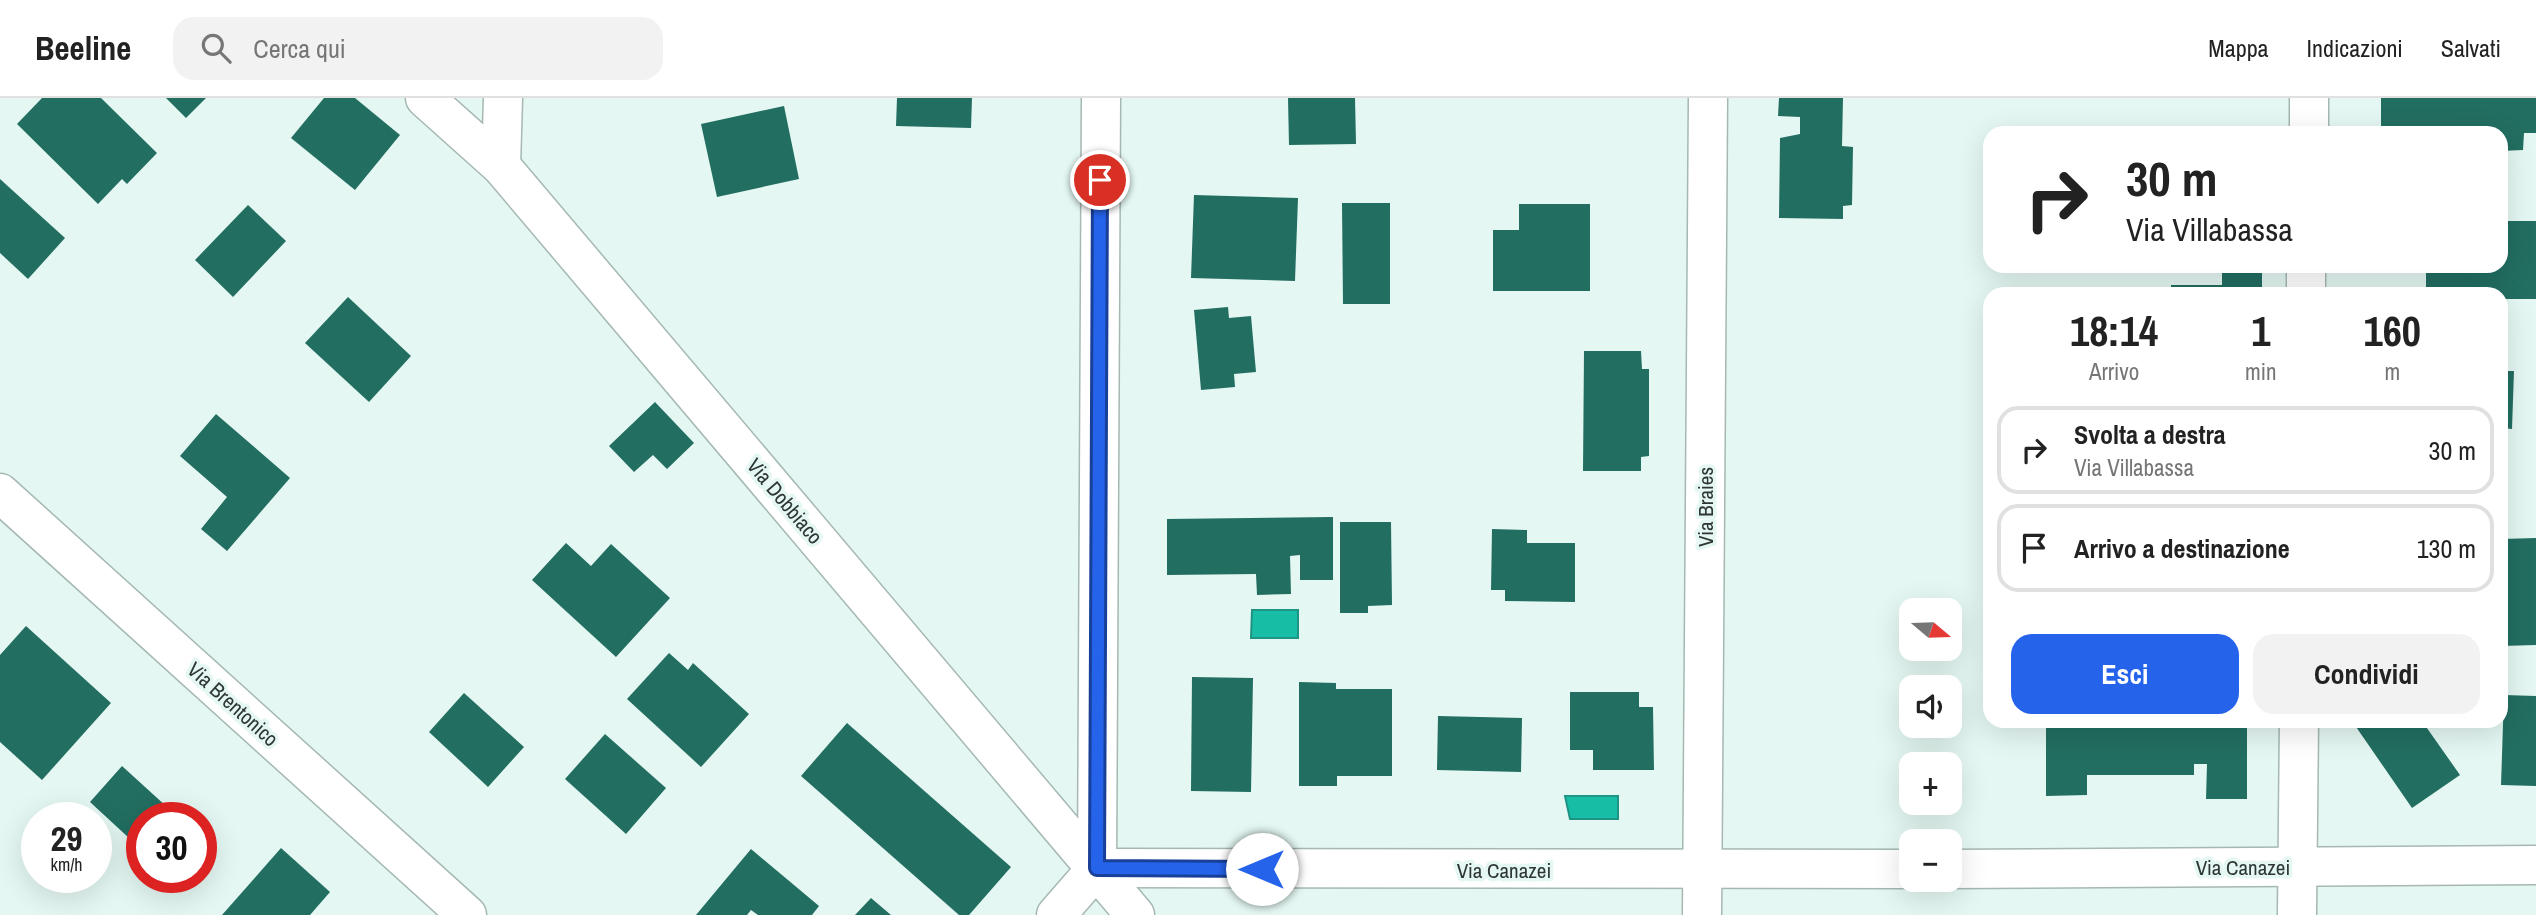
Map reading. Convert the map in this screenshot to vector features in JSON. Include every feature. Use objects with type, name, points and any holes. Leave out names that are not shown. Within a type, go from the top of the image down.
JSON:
[{"type":"street","name":"Via Dobbiaco","points":[[425,98],[501,166],[1135,915]]},
{"type":"street","points":[[501,166],[503,98]]},
{"type":"street","points":[[1056,915],[1097,868],[1101,98]]},
{"type":"street","name":"Via Braies","points":[[1702,915],[1708,98]]},
{"type":"street","points":[[2309,98],[2309,126]]},
{"type":"street","name":"Via Brentonico","points":[[0,493],[467,915]]},
{"type":"street","points":[[2297,915],[2299,728]]},
{"type":"street","name":"Via Canazei","points":[[1962,869],[2536,865]]},
{"type":"street","name":"Via Canazei","points":[[1097,868],[1899,869]]},
{"type":"shaded area","points":[[1252,610],[1298,610],[1298,638],[1251,638]]},
{"type":"shaded area","points":[[1565,796],[1618,796],[1618,819],[1570,819]]},
{"type":"building","points":[[42,98],[101,98],[157,153],[127,184],[122,179],[98,204],[17,124]]},
{"type":"building","points":[[166,98],[206,98],[186,118]]},
{"type":"building","points":[[324,98],[355,98],[400,135],[355,190],[291,138]]},
{"type":"building","points":[[897,98],[972,98],[971,128],[896,126]]},
{"type":"building","points":[[1288,98],[1355,98],[1356,144],[1289,145]]},
{"type":"building","points":[[1779,98],[1843,98],[1842,146],[1853,147],[1852,205],[1843,206],[1843,219],[1779,218],[1780,138],[1800,134],[1800,117],[1778,116]]},
{"type":"building","points":[[2381,98],[2536,98],[2536,133],[2524,133],[2523,150],[2508,151],[2508,126],[2381,126]]},
{"type":"building","points":[[784,106],[799,179],[717,197],[701,124]]},
{"type":"building","points":[[0,179],[65,238],[28,279],[0,253]]},
{"type":"building","points":[[1194,195],[1298,198],[1295,281],[1191,278]]},
{"type":"building","points":[[1342,203],[1390,203],[1390,304],[1343,304]]},
{"type":"building","points":[[1519,204],[1590,204],[1590,291],[1493,291],[1493,230],[1519,230]]},
{"type":"building","points":[[248,205],[286,241],[233,297],[195,260]]},
{"type":"building","points":[[2508,221],[2536,221],[2536,299],[2508,299],[2508,287],[2426,287],[2426,273],[2508,273]]},
{"type":"building","points":[[2222,273],[2262,273],[2262,287],[2171,287],[2171,285],[2222,285]]},
{"type":"building","points":[[348,297],[411,356],[369,402],[305,343]]},
{"type":"building","points":[[1228,307],[1229,318],[1251,316],[1256,372],[1234,374],[1235,387],[1201,390],[1194,310]]},
{"type":"building","points":[[1584,351],[1641,351],[1642,369],[1649,369],[1649,456],[1641,457],[1641,471],[1583,471]]},
{"type":"building","points":[[2508,371],[2514,371],[2512,429],[2508,429]]},
{"type":"building","points":[[655,402],[694,443],[667,469],[653,455],[634,472],[609,446]]},
{"type":"building","points":[[216,414],[290,478],[227,551],[201,529],[227,497],[180,456]]},
{"type":"building","points":[[1333,517],[1333,580],[1300,580],[1300,555],[1290,556],[1291,594],[1257,595],[1256,574],[1167,575],[1167,519]]},
{"type":"building","points":[[1340,522],[1391,522],[1392,605],[1368,606],[1368,613],[1340,613]]},
{"type":"building","points":[[1492,529],[1527,530],[1527,543],[1575,543],[1575,602],[1505,601],[1505,590],[1491,590]]},
{"type":"building","points":[[2536,538],[2536,645],[2508,646],[2508,539]]},
{"type":"building","points":[[566,543],[591,566],[611,544],[670,598],[616,657],[532,580]]},
{"type":"building","points":[[26,626],[111,703],[42,780],[0,742],[0,655]]},
{"type":"building","points":[[669,653],[688,670],[693,663],[749,714],[701,767],[627,699]]},
{"type":"building","points":[[1192,677],[1253,678],[1251,792],[1191,791]]},
{"type":"building","points":[[1299,682],[1336,683],[1336,689],[1392,689],[1392,776],[1337,776],[1337,786],[1299,786]]},
{"type":"building","points":[[1570,692],[1639,692],[1639,707],[1653,707],[1654,770],[1593,770],[1593,750],[1570,750]]},
{"type":"building","points":[[464,693],[524,747],[488,787],[429,732]]},
{"type":"building","points":[[2508,695],[2536,696],[2536,786],[2501,785],[2503,728],[2508,728]]},
{"type":"building","points":[[1438,716],[1522,718],[1521,772],[1437,770]]},
{"type":"building","points":[[847,723],[1011,867],[969,915],[959,915],[801,776]]},
{"type":"building","points":[[2046,728],[2247,728],[2247,799],[2206,799],[2207,764],[2194,764],[2194,775],[2087,775],[2087,795],[2046,796]]},
{"type":"building","points":[[2357,728],[2427,728],[2460,775],[2412,808]]},
{"type":"building","points":[[605,734],[666,788],[626,834],[565,779]]},
{"type":"building","points":[[122,766],[162,802],[126,802],[126,835],[112,822],[112,802],[90,802]]},
{"type":"building","points":[[281,848],[330,892],[310,915],[222,915]]},
{"type":"building","points":[[751,849],[819,906],[812,915],[758,915],[751,910],[747,915],[696,915]]},
{"type":"building","points":[[871,898],[891,915],[855,915]]},
{"type":"route","points":[[1100,180],[1097,868],[1262,869]]}]
